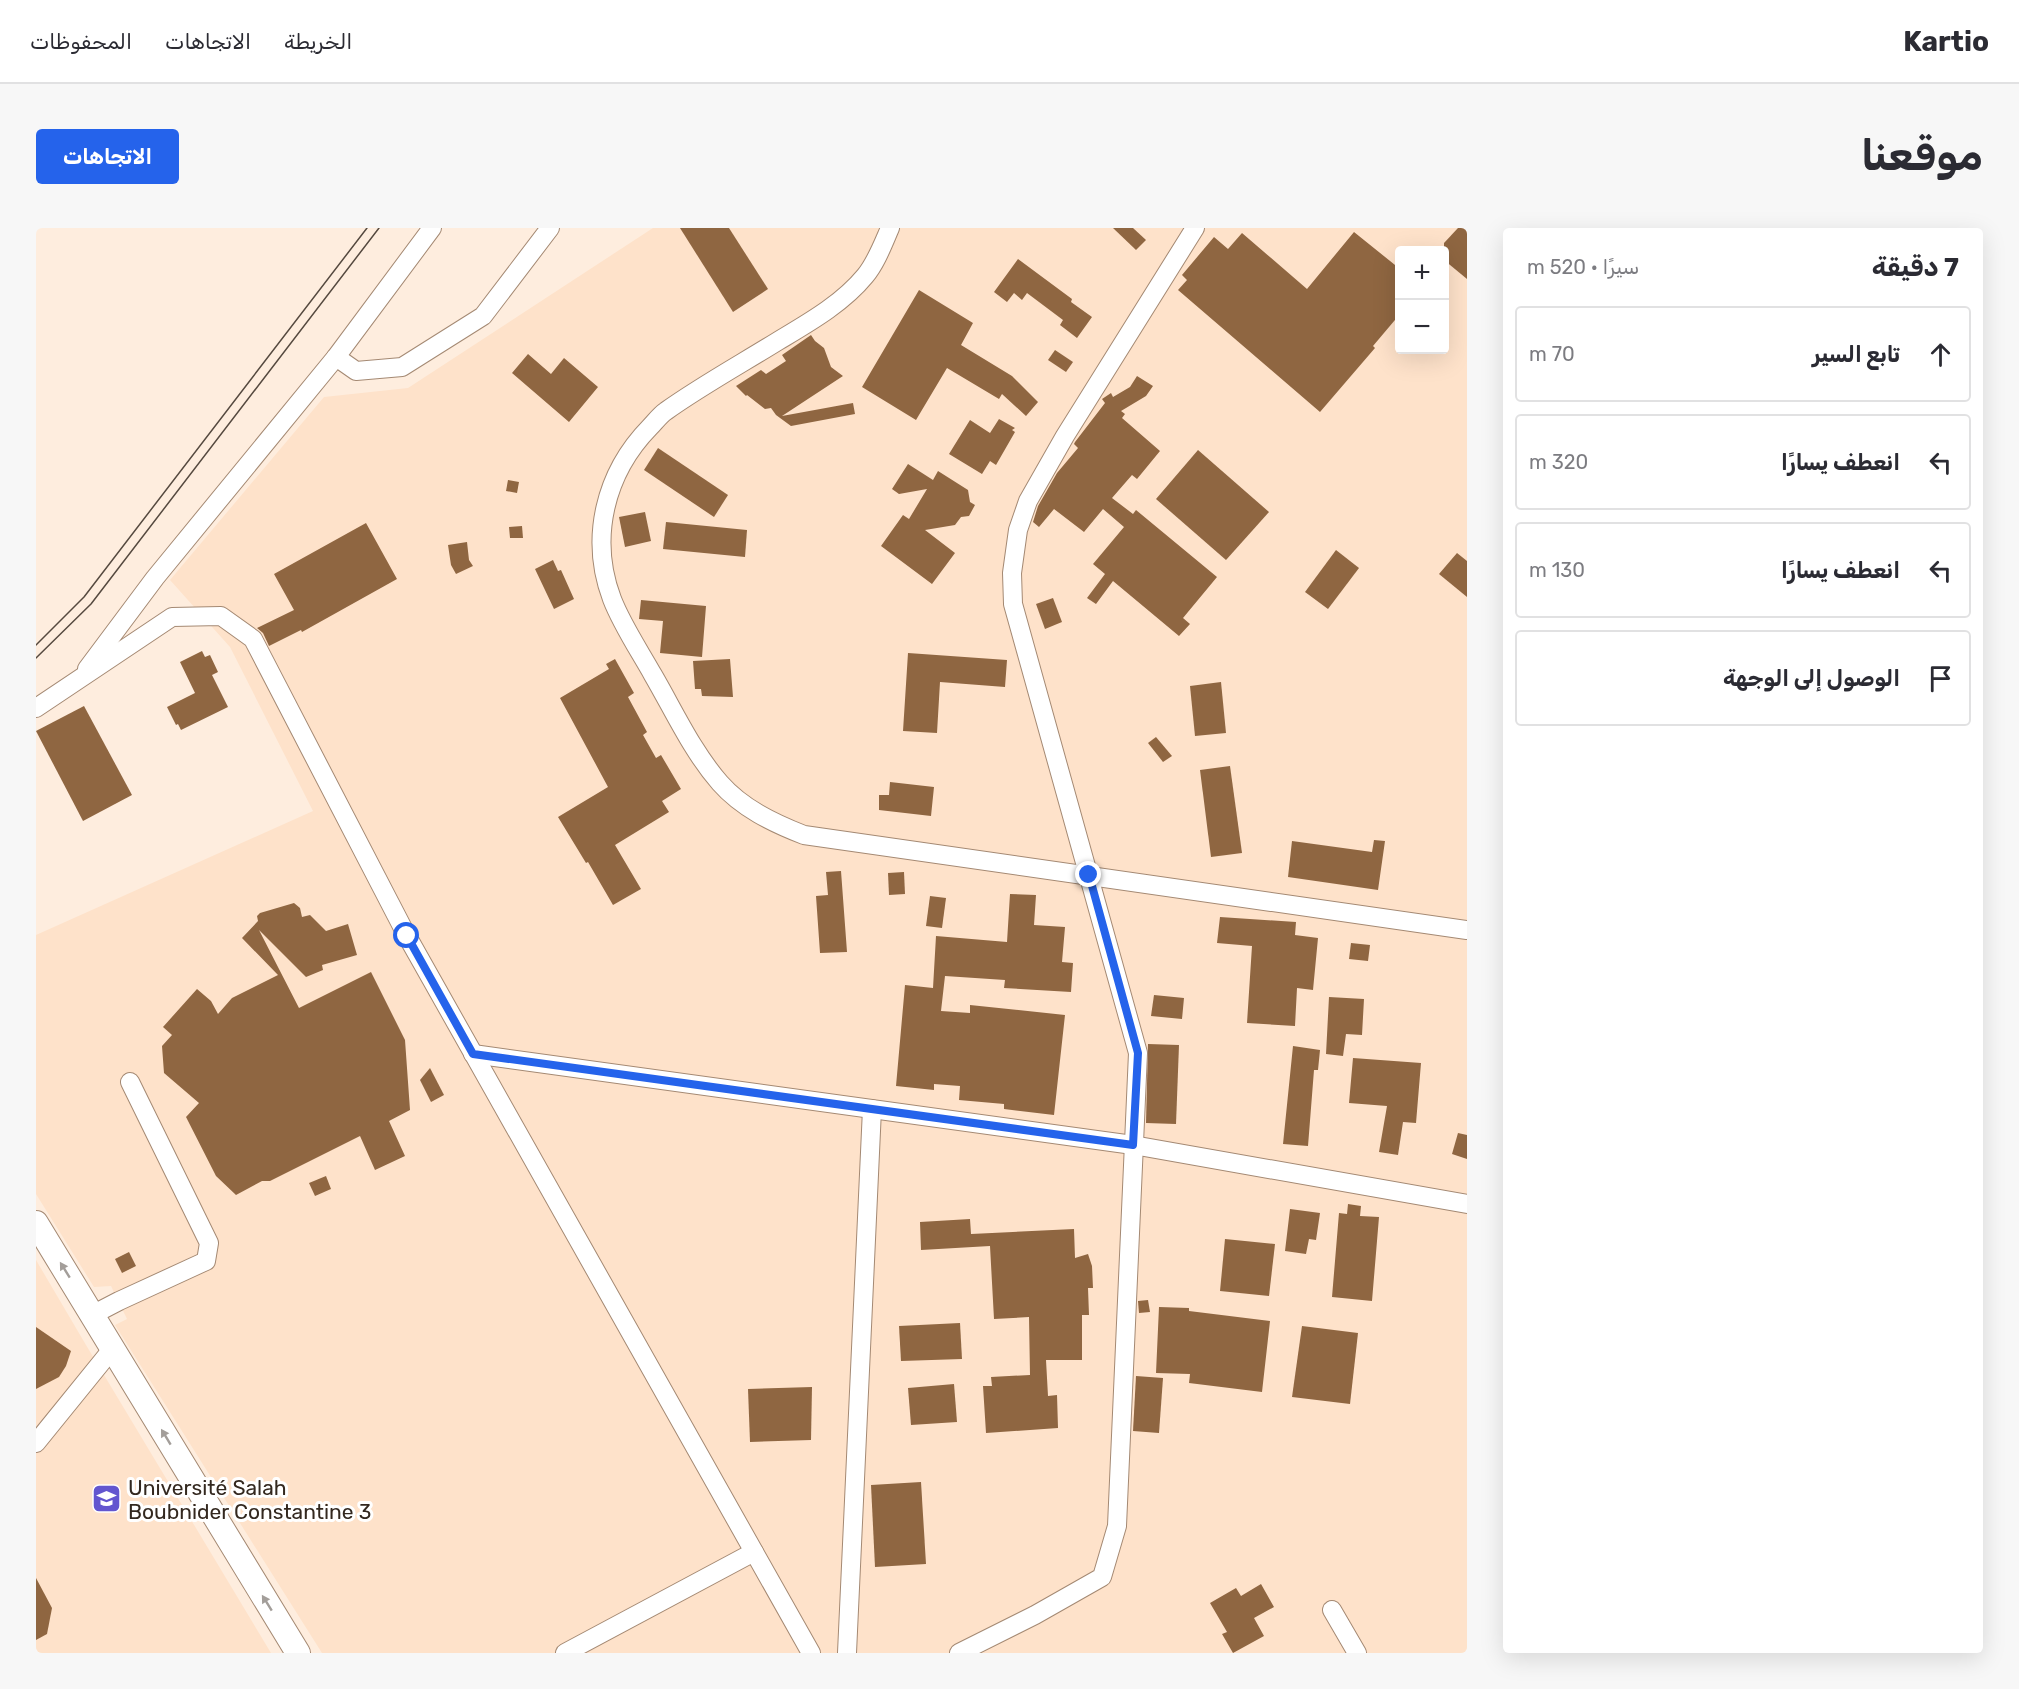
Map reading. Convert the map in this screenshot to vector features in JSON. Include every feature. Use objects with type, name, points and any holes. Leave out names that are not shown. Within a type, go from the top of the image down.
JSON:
[{"type":"main road","points":[[36,1223],[298,1653]]},
{"type":"street","points":[[79,680],[155,578],[336,357],[432,228]]},
{"type":"street","points":[[336,357],[356,371],[402,367],[483,316],[550,228]]},
{"type":"street","points":[[890,228],[866,276],[844,297],[798,329],[664,412],[634,443],[613,479],[602,517],[602,562],[612,598],[633,640],[700,756],[720,784],[745,806],[774,824],[804,835],[1467,930]]},
{"type":"street","points":[[959,1653],[1035,1615],[1102,1577],[1117,1526],[1138,1053],[1013,603],[1012,573],[1018,530],[1028,501],[1065,436],[1195,228]]},
{"type":"street","points":[[36,708],[172,617],[221,616],[253,639],[407,936],[811,1653]]},
{"type":"street","points":[[473,1054],[1133,1145],[1467,1204]]},
{"type":"street","points":[[92,1315],[206,1261],[209,1243],[130,1082]]},
{"type":"street","points":[[847,1653],[872,1109]]},
{"type":"street","points":[[36,1443],[113,1348]]},
{"type":"street","points":[[565,1653],[754,1552]]},
{"type":"street","points":[[1332,1610],[1357,1653]]},
{"type":"shaded area","points":[[653,228],[1467,228],[1467,1653],[322,1653],[115,1325],[127,1319],[111,1286],[94,1287],[36,1194],[36,935],[313,811],[230,647],[170,580],[324,397],[408,388]]},
{"type":"shaded area","name":"Université Salah Boubnider Constantine 3","points":[[36,1260],[86,1345],[271,1653],[36,1653]]},
{"type":"building","points":[[680,228],[729,228],[768,289],[733,312]]},
{"type":"building","points":[[1113,228],[1133,228],[1146,240],[1136,250]]},
{"type":"building","points":[[1458,228],[1467,228],[1467,279],[1449,264],[1449,246],[1444,246],[1444,243]]},
{"type":"building","points":[[1354,232],[1395,265],[1395,320],[1373,346],[1375,348],[1320,412],[1178,290],[1187,280],[1182,275],[1214,237],[1228,249],[1242,233],[1307,289]]},
{"type":"building","points":[[1018,259],[1072,299],[1071,302],[1092,317],[1077,338],[1060,325],[1063,320],[1027,293],[1022,300],[1014,293],[1007,302],[994,292]]},
{"type":"building","points":[[919,290],[973,323],[961,345],[1012,376],[1038,402],[1026,416],[1002,394],[999,399],[947,368],[916,420],[862,387]]},
{"type":"building","points":[[811,335],[824,348],[831,367],[843,376],[782,416],[853,403],[855,414],[791,426],[776,415],[771,408],[765,409],[736,386],[761,370],[766,374],[786,361],[782,355]]},
{"type":"building","points":[[1055,350],[1073,362],[1066,372],[1048,360]]},
{"type":"building","points":[[528,354],[551,374],[564,358],[598,387],[569,422],[512,373]]},
{"type":"building","points":[[1137,376],[1153,386],[1146,396],[1121,411],[1125,414],[1122,418],[1160,451],[1137,479],[1132,475],[1112,498],[1133,514],[1136,510],[1217,577],[1183,618],[1190,624],[1179,636],[1113,581],[1096,604],[1087,598],[1105,574],[1093,564],[1124,527],[1103,509],[1084,532],[1054,509],[1039,527],[1033,522],[1038,506],[1057,473],[1078,448],[1075,442],[1105,403],[1102,399],[1111,393],[1113,397],[1130,387]]},
{"type":"building","points":[[999,419],[1015,428],[1012,430],[1015,432],[996,465],[990,461],[982,474],[949,454],[970,420],[990,433]]},
{"type":"building","points":[[658,448],[728,495],[714,517],[644,470]]},
{"type":"building","points":[[1198,450],[1269,512],[1226,560],[1156,499]]},
{"type":"building","points":[[908,464],[933,480],[938,471],[968,490],[970,502],[975,505],[969,516],[961,517],[955,525],[925,530],[955,553],[932,584],[881,546],[903,515],[909,519],[927,489],[899,494],[892,489]]},
{"type":"building","points":[[508,480],[519,482],[517,493],[506,491]]},
{"type":"building","points":[[645,512],[651,541],[625,547],[619,517]]},
{"type":"building","points":[[666,522],[747,530],[745,557],[663,549]]},
{"type":"building","points":[[366,523],[397,579],[302,632],[301,630],[269,646],[263,633],[257,628],[294,610],[274,574]]},
{"type":"building","points":[[522,526],[523,538],[510,538],[509,527]]},
{"type":"building","points":[[467,542],[469,560],[473,566],[456,574],[451,565],[448,545]]},
{"type":"building","points":[[1336,550],[1359,568],[1328,609],[1305,592]]},
{"type":"building","points":[[1457,553],[1467,561],[1467,597],[1439,574]]},
{"type":"building","points":[[553,560],[558,571],[561,570],[574,599],[554,609],[535,569]]},
{"type":"building","points":[[1053,598],[1062,622],[1045,629],[1036,604]]},
{"type":"building","points":[[641,600],[706,606],[702,657],[660,653],[663,621],[639,619]]},
{"type":"building","points":[[202,651],[205,657],[210,655],[218,672],[212,675],[228,707],[181,730],[167,707],[195,693],[180,662]]},
{"type":"building","points":[[908,653],[1007,660],[1005,687],[940,682],[937,733],[903,731]]},
{"type":"building","points":[[615,659],[634,693],[628,697],[647,732],[643,735],[656,758],[661,755],[681,789],[662,801],[669,812],[615,845],[641,889],[613,905],[558,817],[608,787],[560,698],[609,669],[606,664]]},
{"type":"building","points":[[730,659],[733,697],[702,696],[701,689],[695,689],[693,661]]},
{"type":"building","points":[[1221,682],[1226,733],[1195,736],[1190,686]]},
{"type":"building","points":[[84,706],[132,795],[83,821],[36,731]]},
{"type":"building","points":[[1156,737],[1172,756],[1163,762],[1148,743]]},
{"type":"building","points":[[1230,766],[1242,853],[1211,857],[1200,770]]},
{"type":"building","points":[[890,782],[934,787],[931,816],[879,810],[879,795],[889,795]]},
{"type":"building","points":[[1374,840],[1385,841],[1378,890],[1288,877],[1292,841],[1372,852]]},
{"type":"building","points":[[841,871],[847,952],[820,953],[816,896],[828,895],[826,872]]},
{"type":"building","points":[[904,872],[905,894],[889,895],[888,873]]},
{"type":"building","points":[[1010,894],[1036,895],[1034,925],[1065,927],[1062,962],[1073,963],[1071,992],[1004,988],[1005,980],[945,976],[941,1011],[970,1013],[970,1005],[1065,1015],[1054,1115],[1004,1109],[1004,1104],[959,1100],[960,1086],[934,1084],[934,1090],[896,1086],[905,985],[933,988],[936,936],[1007,942]]},
{"type":"building","points":[[930,896],[946,898],[942,928],[926,926]]},
{"type":"building","points":[[294,903],[300,908],[302,917],[310,915],[326,931],[348,924],[357,955],[322,965],[323,970],[306,977],[259,930],[299,1008],[371,972],[405,1040],[410,1110],[389,1121],[405,1156],[375,1170],[360,1136],[270,1181],[262,1181],[236,1195],[216,1176],[186,1117],[199,1103],[164,1073],[162,1046],[172,1035],[163,1027],[197,989],[211,1001],[218,1014],[232,998],[278,975],[242,938],[258,921],[257,916],[260,913]]},
{"type":"building","points":[[1220,917],[1296,922],[1295,935],[1318,938],[1313,990],[1297,988],[1295,1026],[1247,1023],[1252,946],[1217,943]]},
{"type":"building","points":[[1351,943],[1370,945],[1368,961],[1349,959]]},
{"type":"building","points":[[1154,995],[1184,998],[1182,1019],[1151,1016]]},
{"type":"building","points":[[1329,997],[1364,999],[1362,1035],[1346,1034],[1343,1056],[1326,1054]]},
{"type":"building","points":[[1148,1044],[1179,1045],[1176,1124],[1146,1123]]},
{"type":"building","points":[[1293,1046],[1320,1050],[1318,1070],[1314,1070],[1308,1146],[1283,1144]]},
{"type":"building","points":[[1353,1058],[1421,1063],[1416,1123],[1403,1122],[1398,1155],[1379,1152],[1387,1106],[1349,1103]]},
{"type":"building","points":[[430,1068],[444,1095],[431,1102],[420,1080]]},
{"type":"building","points":[[1458,1133],[1467,1135],[1467,1159],[1452,1154]]},
{"type":"building","points":[[326,1176],[331,1189],[315,1196],[309,1183]]},
{"type":"building","points":[[1348,1204],[1361,1206],[1360,1216],[1379,1217],[1372,1301],[1332,1297],[1339,1213],[1347,1214]]},
{"type":"building","points":[[1290,1209],[1320,1213],[1316,1240],[1309,1239],[1306,1254],[1285,1251]]},
{"type":"building","points":[[970,1219],[971,1234],[1074,1229],[1075,1258],[1088,1254],[1092,1266],[1093,1288],[1088,1288],[1089,1315],[1082,1315],[1082,1360],[1046,1360],[1048,1396],[1057,1395],[1058,1428],[986,1433],[983,1386],[992,1386],[991,1377],[1030,1375],[1029,1317],[994,1319],[990,1246],[921,1250],[920,1222]]},
{"type":"building","points":[[1225,1239],[1275,1244],[1269,1296],[1220,1291]]},
{"type":"building","points":[[129,1252],[136,1266],[122,1273],[115,1259]]},
{"type":"building","points":[[1148,1300],[1150,1312],[1139,1313],[1138,1301]]},
{"type":"building","points":[[1159,1307],[1189,1308],[1189,1311],[1270,1321],[1262,1392],[1189,1383],[1190,1374],[1156,1373]]},
{"type":"building","points":[[960,1323],[962,1359],[901,1361],[899,1326]]},
{"type":"building","points":[[1302,1326],[1358,1333],[1350,1404],[1292,1397]]},
{"type":"building","points":[[36,1327],[71,1351],[59,1377],[36,1389]]},
{"type":"building","points":[[1136,1376],[1163,1378],[1159,1433],[1133,1431]]},
{"type":"building","points":[[954,1384],[957,1422],[911,1425],[908,1388]]},
{"type":"building","points":[[812,1387],[811,1440],[750,1442],[748,1389]]},
{"type":"building","points":[[921,1482],[926,1564],[875,1567],[871,1485]]},
{"type":"building","points":[[36,1578],[52,1608],[47,1634],[36,1640]]},
{"type":"building","points":[[1261,1584],[1274,1607],[1254,1618],[1264,1636],[1233,1653],[1222,1634],[1227,1632],[1210,1603],[1236,1588],[1241,1596]]},
{"type":"tram line","points":[[36,645],[84,597],[367,228]]},
{"type":"tram line","points":[[36,658],[91,604],[379,228]]},
{"type":"place","name":"Université Salah Boubnider Constantine 3","points":[[107,1499]]},
{"type":"route","points":[[407,936],[473,1054],[1133,1145],[1138,1053],[1089,875]]}]
